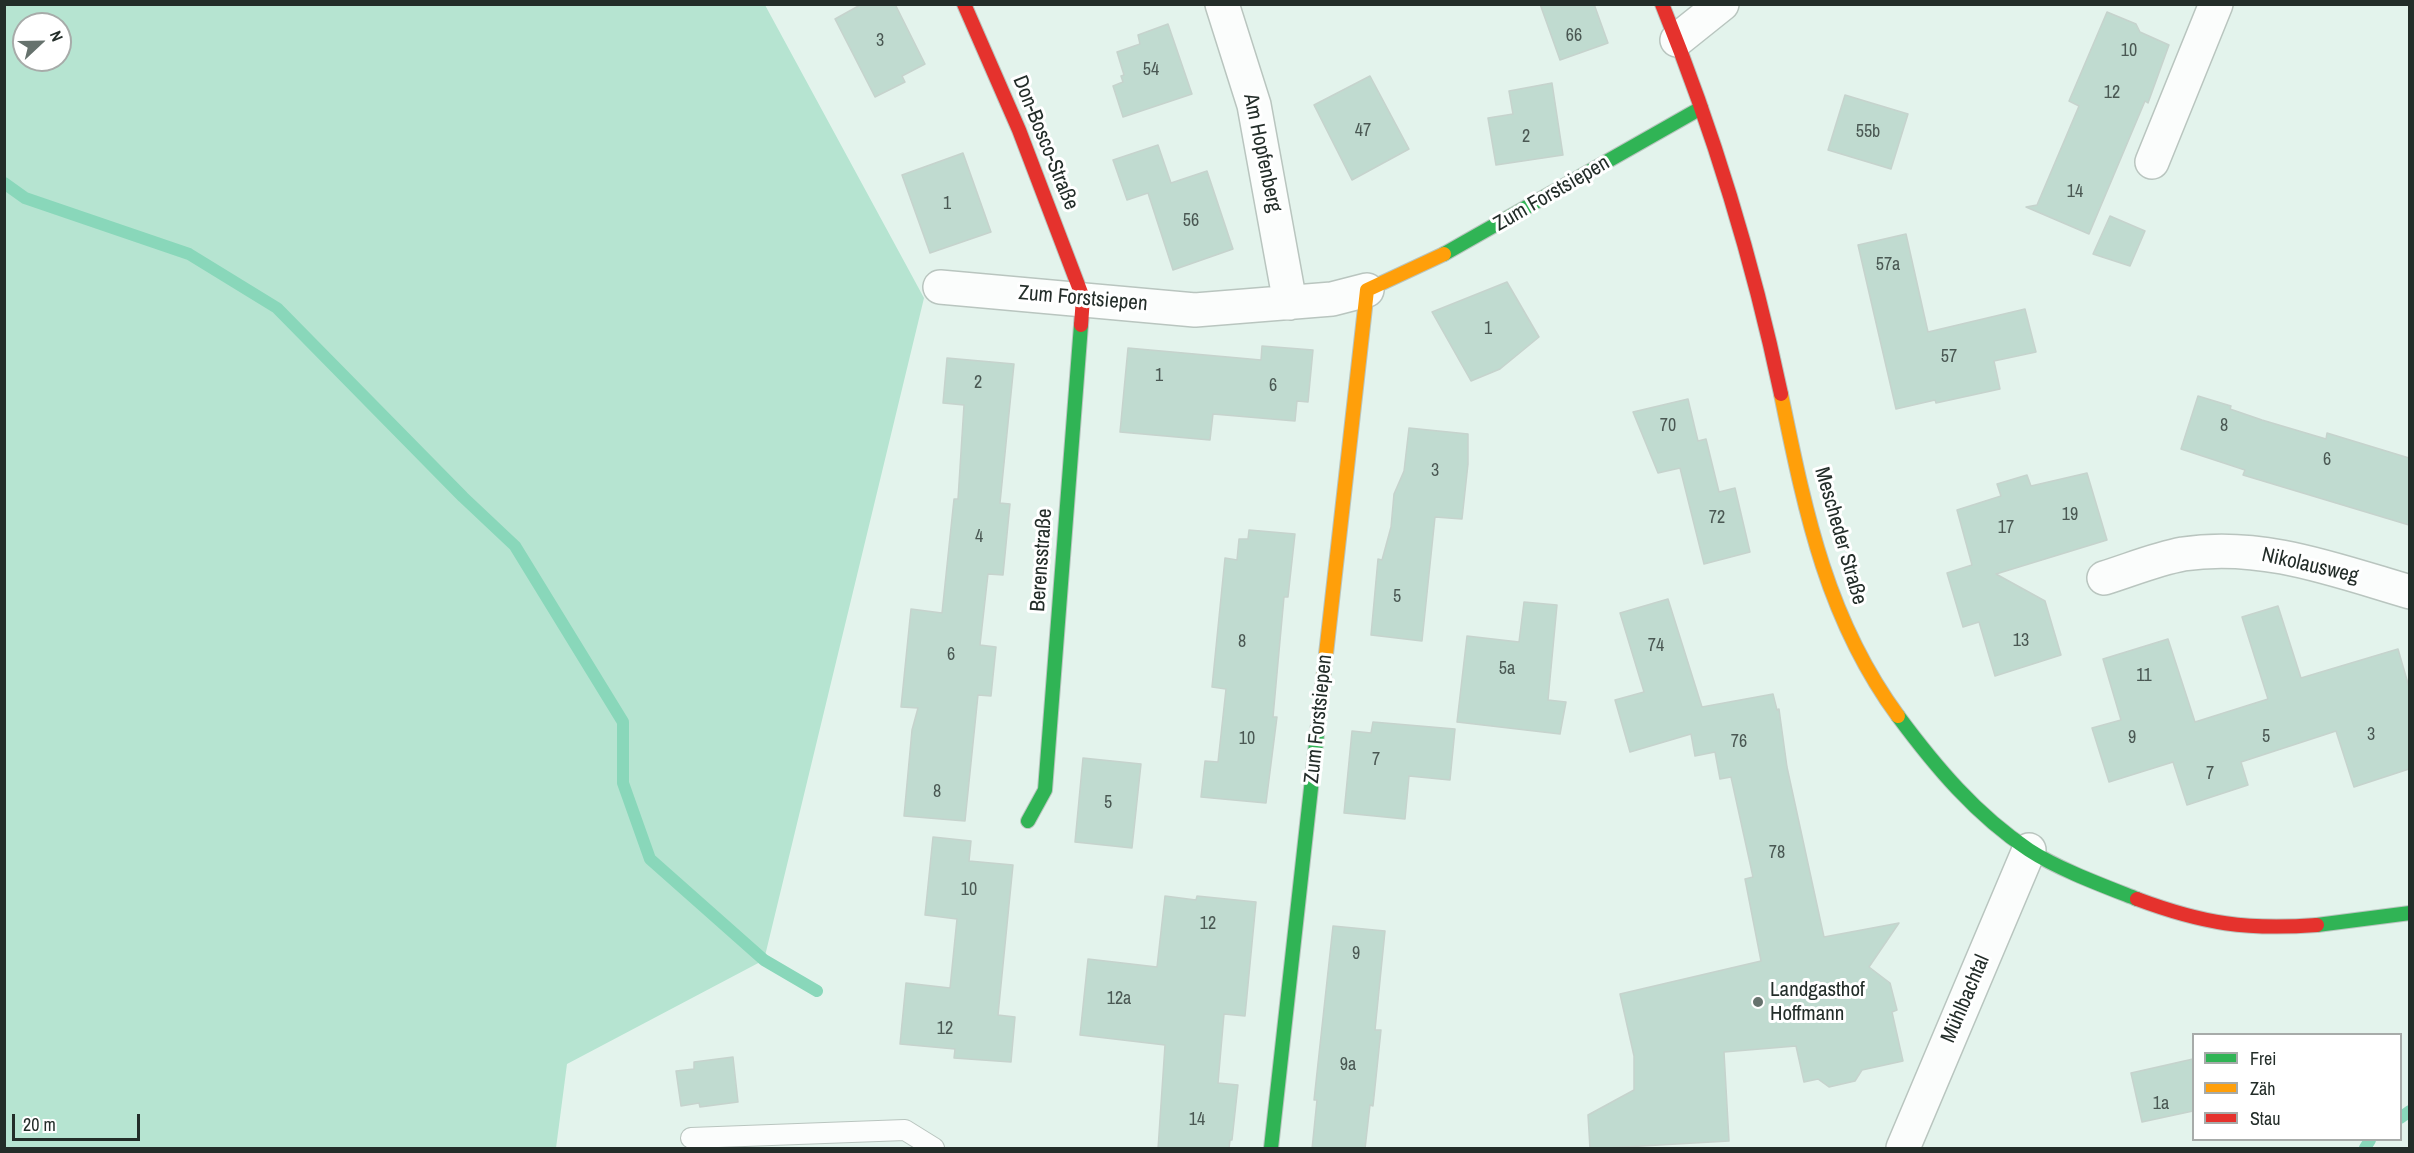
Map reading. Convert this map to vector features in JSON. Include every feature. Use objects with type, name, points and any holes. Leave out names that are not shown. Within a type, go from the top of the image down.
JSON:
[{"type":"street","name":"Don-Bosco-Straße","points":[[964,4],[1019,130],[1083,298]]},
{"type":"street","name":"Am Hopfenberg","points":[[1222,4],[1254,105],[1290,303]]},
{"type":"street","name":"Mescheder Straße","points":[[1662,4],[1701,108],[1743,241],[1767,330],[1808,514],[1836,606],[1872,677],[1929,758],[1978,808],[2029,850],[2121,894],[2186,916],[2250,928],[2350,924],[2409,913]]},
{"type":"street","points":[[1677,40],[1722,4]]},
{"type":"street","points":[[2152,162],[2216,4]]},
{"type":"street","name":"Zum Forstsiepen","points":[[940,287],[1083,298],[1195,310],[1332,299],[1367,290],[1456,248],[1701,108]]},
{"type":"street","name":"Zum Forstsiepen","points":[[1271,1149],[1367,290]]},
{"type":"street","name":"Berensstraße","points":[[1028,821],[1045,790],[1083,298]]},
{"type":"street","name":"Nikolausweg","points":[[2103,578],[2183,555],[2207,552],[2259,552],[2307,562],[2409,592]]},
{"type":"street","name":"Mühlbachtal","points":[[1903,1149],[2029,850]]},
{"type":"lane","points":[[691,1138],[905,1130],[934,1149]]},
{"type":"green space","points":[[5,4],[765,5],[924,298],[764,960],[567,1064],[556,1148],[5,1148]]},
{"type":"building","points":[[862,4],[895,4],[925,64],[902,76],[905,82],[875,97],[835,19]]},
{"type":"building","points":[[1540,4],[1594,4],[1608,43],[1560,60]]},
{"type":"building","points":[[2107,12],[2136,24],[2140,32],[2169,45],[2148,103],[2145,101],[2089,234],[2026,207],[2037,205],[2079,106],[2069,101]]},
{"type":"building","points":[[1168,24],[1192,94],[1123,117],[1113,86],[1123,82],[1121,76],[1124,75],[1117,52],[1140,44],[1138,35]]},
{"type":"building","points":[[1370,76],[1409,149],[1352,180],[1314,105]]},
{"type":"building","points":[[1552,83],[1563,155],[1496,165],[1488,118],[1513,114],[1509,91]]},
{"type":"building","points":[[1845,95],[1908,114],[1891,169],[1828,150]]},
{"type":"building","points":[[1158,145],[1171,183],[1207,171],[1233,249],[1173,270],[1148,193],[1127,200],[1113,160]]},
{"type":"building","points":[[963,153],[991,232],[930,253],[902,175]]},
{"type":"building","points":[[2110,216],[2145,231],[2130,266],[2093,254]]},
{"type":"building","points":[[1906,234],[1928,332],[2025,309],[2036,352],[1994,361],[2000,389],[1896,409],[1858,245]]},
{"type":"building","points":[[1507,282],[1539,337],[1500,369],[1471,381],[1432,312]]},
{"type":"building","points":[[1262,346],[1313,350],[1308,402],[1297,401],[1295,421],[1213,414],[1210,440],[1120,432],[1128,348],[1261,360]]},
{"type":"building","points":[[947,358],[1014,364],[1000,503],[1010,504],[1003,575],[988,574],[980,645],[996,647],[991,696],[978,695],[965,821],[904,816],[912,730],[918,708],[901,707],[911,609],[942,613],[954,499],[958,499],[964,405],[943,403]]},
{"type":"building","points":[[2198,396],[2231,406],[2230,409],[2262,420],[2326,439],[2327,433],[2409,458],[2409,525],[2243,475],[2245,470],[2181,449]]},
{"type":"building","points":[[1688,399],[1698,441],[1706,439],[1719,492],[1735,488],[1750,552],[1704,564],[1680,468],[1658,473],[1633,412]]},
{"type":"building","points":[[1409,428],[1468,434],[1468,464],[1462,519],[1435,517],[1422,641],[1371,635],[1378,559],[1382,560],[1391,527],[1394,494],[1404,471]]},
{"type":"building","points":[[2087,473],[2107,540],[1996,574],[2045,601],[2061,655],[1995,676],[1979,622],[1963,627],[1947,573],[1972,565],[1957,510],[2001,496],[1997,484],[2027,475],[2031,486]]},
{"type":"building","points":[[1249,530],[1295,534],[1288,597],[1284,597],[1273,717],[1277,717],[1266,803],[1201,797],[1205,761],[1218,762],[1226,689],[1212,687],[1225,558],[1237,560],[1239,539],[1248,539]]},
{"type":"building","points":[[1668,599],[1702,707],[1773,694],[1777,710],[1779,709],[1787,767],[1824,937],[1899,923],[1869,967],[1890,983],[1897,1010],[1892,1012],[1903,1061],[1862,1070],[1855,1081],[1829,1087],[1818,1079],[1804,1082],[1796,1046],[1724,1052],[1729,1141],[1590,1149],[1588,1115],[1634,1090],[1634,1056],[1620,994],[1761,961],[1745,879],[1753,877],[1731,777],[1720,779],[1715,752],[1695,756],[1691,734],[1630,752],[1615,700],[1644,692],[1620,613]]},
{"type":"building","points":[[1524,602],[1557,605],[1548,700],[1566,702],[1560,734],[1457,722],[1467,636],[1519,642]]},
{"type":"building","points":[[2278,606],[2301,678],[2398,649],[2409,687],[2409,769],[2354,787],[2336,731],[2241,762],[2248,785],[2187,805],[2173,762],[2109,782],[2092,728],[2121,720],[2103,659],[2168,639],[2195,722],[2268,699],[2242,617]]},
{"type":"building","points":[[1373,722],[1455,729],[1450,780],[1409,776],[1405,819],[1344,813],[1352,731],[1371,733]]},
{"type":"building","points":[[1083,758],[1141,764],[1132,848],[1075,842]]},
{"type":"building","points":[[933,837],[971,841],[969,861],[1013,865],[998,1015],[1015,1017],[1011,1062],[954,1058],[955,1049],[900,1044],[906,983],[950,988],[957,919],[925,915]]},
{"type":"building","points":[[1165,896],[1196,900],[1197,896],[1256,902],[1245,1016],[1224,1014],[1218,1083],[1238,1085],[1229,1149],[1158,1149],[1165,1045],[1080,1035],[1088,959],[1157,967]]},
{"type":"building","points":[[1333,926],[1385,931],[1375,1030],[1381,1030],[1373,1106],[1370,1105],[1365,1149],[1312,1149],[1317,1100],[1314,1100]]},
{"type":"building","points":[[733,1057],[738,1102],[700,1107],[699,1103],[681,1106],[676,1071],[694,1069],[694,1062]]},
{"type":"building","points":[[2192,1059],[2192,1111],[2142,1122],[2131,1073]]},
{"type":"waterway","points":[[4,183],[25,198],[189,254],[277,308],[463,497],[515,546],[623,722],[623,783],[650,859],[764,960],[817,991]]},
{"type":"waterway","points":[[2402,1117],[2410,1111]]},
{"type":"waterway","points":[[2365,1148],[2369,1141]]},
{"type":"traffic: fast","points":[[1444,254],[1701,108]]},
{"type":"traffic: fast","points":[[1028,821],[1045,790],[1081,325]]},
{"type":"traffic: fast","points":[[1898,716],[1957,789],[2010,836],[2053,864],[2137,899]]},
{"type":"traffic: fast","points":[[1271,1148],[1318,725]]},
{"type":"traffic: fast","points":[[2317,925],[2410,913]]},
{"type":"traffic: slow","points":[[1318,725],[1367,290],[1444,254]]},
{"type":"traffic: slow","points":[[1781,394],[1810,521],[1836,602],[1873,679],[1898,716]]},
{"type":"traffic: jam","points":[[964,4],[1019,130],[1083,298],[1081,325]]},
{"type":"traffic: jam","points":[[1662,4],[1681,51],[1730,196],[1758,295],[1781,394]]},
{"type":"traffic: jam","points":[[2137,899],[2205,920],[2268,927],[2317,925]]},
{"type":"place","name":"Landgasthof Hoffmann","points":[[1758,1002]]}]
